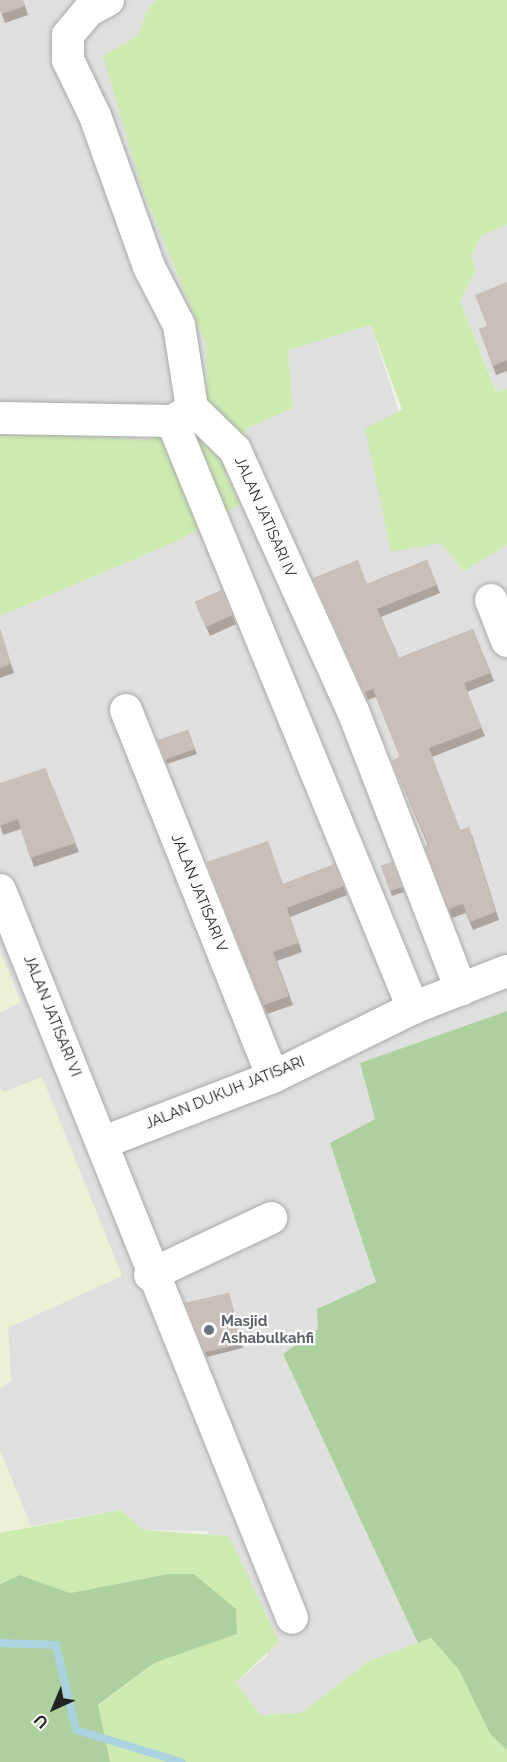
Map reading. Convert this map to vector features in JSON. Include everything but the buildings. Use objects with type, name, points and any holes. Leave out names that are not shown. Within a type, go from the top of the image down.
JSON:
[{"type":"street","points":[[108,0],[78,22],[65,48],[149,267],[179,325],[182,415],[413,1008]]},
{"type":"street","points":[[0,418],[182,415]]},
{"type":"street","name":"JALAN JATISARI IV","points":[[182,415],[235,450],[353,711],[461,990]]},
{"type":"street","points":[[491,600],[507,641]]},
{"type":"street","name":"JALAN JATISARI V","points":[[126,710],[273,1077]]},
{"type":"street","name":"JALAN JATISARI VI","points":[[0,890],[104,1142]]},
{"type":"street","name":"JALAN DUKUH JATISARI","points":[[104,1142],[273,1077],[413,1008],[507,971]]},
{"type":"street","points":[[104,1142],[150,1275],[292,1618]]},
{"type":"street","points":[[150,1275],[271,1218]]},
{"type":"shaded area","points":[[0,0],[157,0],[147,10],[140,35],[142,188],[206,344],[207,390],[147,440],[0,432]]},
{"type":"shaded area","points":[[507,225],[507,389],[497,393],[460,301],[476,270],[471,257],[481,236]]},
{"type":"shaded area","points":[[371,325],[441,543],[464,571],[507,545],[507,1011],[360,1063],[376,1119],[331,1143],[376,1282],[317,1309],[318,1329],[283,1354],[418,1643],[369,1661],[301,1713],[260,1715],[236,1682],[268,1655],[207,1531],[144,1530],[120,1510],[31,1526],[0,1451],[0,1388],[11,1381],[8,1328],[42,1077],[3,1093],[0,1087],[0,1013],[20,1001],[0,951],[0,616],[180,540],[240,504],[225,471],[247,428],[293,408],[288,349]]},
{"type":"green space","points":[[157,0],[507,0],[507,225],[481,236],[471,257],[476,270],[460,301],[496,392],[507,389],[507,545],[464,571],[441,543],[391,552],[365,428],[402,410],[371,325],[288,350],[293,408],[247,428],[225,471],[240,504],[180,540],[0,616],[0,432],[147,440],[207,390],[206,344],[142,188],[103,56],[139,35],[147,10]]},
{"type":"green space","points":[[0,951],[21,1002],[0,1013]]},
{"type":"green space","points":[[507,1011],[507,1750],[490,1734],[459,1670],[431,1638],[418,1643],[283,1354],[318,1329],[317,1309],[376,1282],[330,1143],[375,1119],[360,1063]]},
{"type":"green space","points":[[42,1077],[122,1276],[8,1328],[11,1381],[0,1388],[0,1087],[3,1092]]},
{"type":"green space","points":[[0,1451],[31,1526],[0,1533]]},
{"type":"green space","points":[[120,1510],[144,1530],[229,1536],[279,1642],[236,1682],[260,1715],[301,1713],[369,1661],[431,1638],[459,1670],[490,1734],[507,1750],[507,1762],[110,1762],[98,1706],[154,1663],[237,1634],[168,1574],[70,1593],[20,1575],[0,1584],[0,1533]]},
{"type":"green space","points":[[168,1574],[194,1574],[236,1609],[237,1634],[154,1663],[98,1705],[110,1762],[0,1762],[0,1584],[20,1575],[70,1593]]},
{"type":"waterway","points":[[0,1643],[56,1645],[76,1730],[181,1762]]},
{"type":"place","name":"Masjid Ashabulkahfi","points":[[209,1330]]}]
